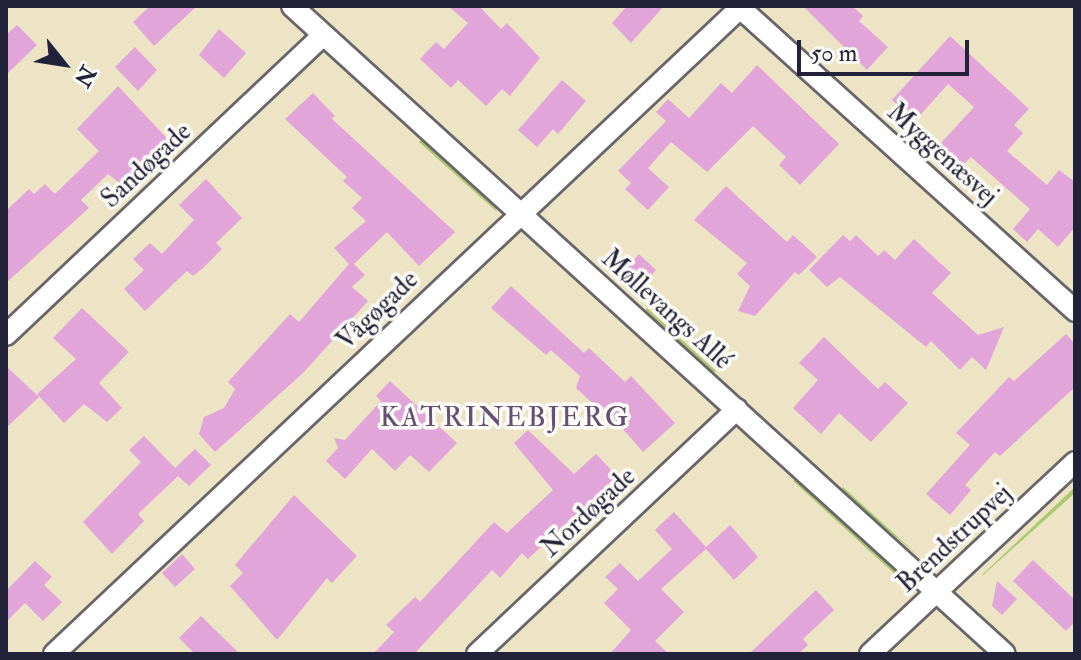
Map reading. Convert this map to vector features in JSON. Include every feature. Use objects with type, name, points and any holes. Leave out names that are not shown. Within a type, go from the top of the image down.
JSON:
[{"type":"street","name":"Møllevangs Allé","points":[[292,6],[1005,654]]},
{"type":"street","name":"Vågøgade","points":[[54,654],[739,7]]},
{"type":"street","name":"Myggenæsvej","points":[[739,7],[1075,311]]},
{"type":"street","name":"Sandøgade","points":[[6,335],[323,35]]},
{"type":"street","name":"Nordøgade","points":[[477,654],[737,409]]},
{"type":"street","name":"Brendstrupvej","points":[[870,654],[1075,462]]},
{"type":"green space","points":[[422,138],[493,203],[497,212],[419,142]]},
{"type":"green space","points":[[647,308],[716,371],[712,374],[644,312]]},
{"type":"green space","points":[[796,478],[899,573],[899,578],[793,481]]},
{"type":"green space","points":[[843,487],[921,558],[840,490]]},
{"type":"green space","points":[[1075,487],[1075,493],[982,576],[983,574]]},
{"type":"building","points":[[150,6],[197,6],[154,46],[133,22]]},
{"type":"building","points":[[448,6],[479,6],[501,29],[507,23],[540,58],[510,96],[502,89],[486,106],[458,80],[451,88],[420,59],[436,42],[444,49],[468,23]]},
{"type":"building","points":[[627,6],[664,6],[631,43],[612,23]]},
{"type":"building","points":[[803,6],[852,6],[863,16],[859,21],[888,47],[867,70]]},
{"type":"building","points":[[17,25],[37,45],[6,75],[6,35]]},
{"type":"building","points":[[219,29],[246,53],[224,78],[199,55]]},
{"type":"building","points":[[950,36],[1029,109],[1014,125],[1023,133],[1007,151],[1047,185],[1059,170],[1075,182],[1075,227],[1058,247],[1038,229],[1027,242],[1013,229],[1030,209],[971,157],[963,165],[940,144],[974,107],[948,84],[915,121],[892,100]]},
{"type":"building","points":[[135,47],[157,70],[138,91],[115,67]]},
{"type":"building","points":[[757,65],[839,144],[800,185],[779,165],[786,157],[753,126],[707,172],[671,142],[648,168],[669,187],[648,210],[625,189],[631,183],[618,171],[666,121],[656,112],[668,99],[689,118],[721,83],[732,93]]},
{"type":"building","points":[[562,80],[586,101],[558,134],[553,129],[537,147],[518,130]]},
{"type":"building","points":[[118,86],[175,147],[131,192],[108,174],[81,200],[89,208],[6,283],[6,211],[29,189],[34,194],[45,184],[55,194],[99,151],[77,129]]},
{"type":"building","points":[[313,93],[335,116],[332,119],[455,232],[419,266],[387,232],[354,264],[365,275],[352,287],[368,301],[303,373],[215,452],[199,434],[204,417],[224,408],[235,389],[228,382],[290,314],[299,322],[349,264],[334,248],[366,221],[352,208],[362,198],[343,181],[347,177],[285,119]]},
{"type":"building","points":[[206,179],[242,218],[216,243],[222,249],[202,269],[193,276],[187,271],[145,311],[124,289],[144,270],[133,259],[150,243],[162,254],[194,220],[179,205]]},
{"type":"building","points":[[726,186],[787,242],[793,235],[817,257],[799,275],[795,272],[755,316],[738,311],[750,286],[737,274],[747,263],[694,220]]},
{"type":"building","points":[[843,235],[850,241],[856,235],[878,256],[884,250],[895,260],[914,239],[951,273],[932,293],[978,335],[1004,327],[986,370],[972,357],[960,370],[931,341],[926,347],[840,277],[827,287],[809,270]]},
{"type":"building","points":[[639,254],[656,270],[637,291],[620,276]]},
{"type":"building","points":[[511,286],[584,353],[589,348],[625,382],[631,376],[675,423],[643,452],[603,406],[600,410],[576,388],[580,376],[551,350],[546,355],[491,308]]},
{"type":"building","points":[[82,308],[129,352],[99,383],[122,408],[107,422],[84,404],[64,423],[37,394],[76,359],[53,338]]},
{"type":"building","points":[[1066,334],[1075,344],[1075,387],[1000,456],[995,452],[965,485],[971,490],[950,515],[926,494],[970,445],[956,433],[1009,377],[1014,381]]},
{"type":"building","points":[[824,337],[878,389],[885,382],[908,403],[871,442],[839,413],[821,434],[793,408],[818,380],[799,363]]},
{"type":"building","points":[[6,366],[39,397],[6,428]]},
{"type":"building","points":[[390,381],[457,443],[429,472],[410,455],[395,471],[372,449],[345,479],[326,461],[338,448],[334,438],[345,440],[381,401],[376,396]]},
{"type":"building","points":[[528,430],[574,474],[596,454],[617,476],[528,559],[522,553],[500,578],[492,570],[414,654],[373,654],[394,632],[386,625],[415,597],[420,602],[494,522],[507,533],[553,490],[514,443]]},
{"type":"building","points":[[144,436],[175,468],[195,449],[211,465],[189,486],[178,476],[138,514],[144,521],[112,554],[83,522],[141,462],[129,450]]},
{"type":"building","points":[[294,495],[357,556],[332,583],[327,578],[277,640],[230,586],[243,573],[235,565]]},
{"type":"building","points":[[674,512],[706,547],[730,525],[758,557],[734,580],[706,549],[661,589],[684,612],[655,641],[669,654],[610,654],[631,630],[604,603],[618,589],[605,577],[620,563],[638,581],[672,549],[655,530]]},
{"type":"building","points":[[182,554],[195,569],[175,587],[162,573]]},
{"type":"building","points":[[1033,560],[1075,600],[1075,622],[1066,631],[1013,581]]},
{"type":"building","points":[[35,561],[52,577],[44,585],[62,602],[43,621],[25,603],[6,622],[6,591]]},
{"type":"building","points":[[997,581],[1017,599],[1002,615],[992,606]]},
{"type":"building","points":[[816,590],[834,610],[803,639],[808,645],[798,654],[749,654]]},
{"type":"building","points":[[201,616],[240,654],[195,654],[179,638]]},
{"type":"district","name":"KATRINEBJERG","points":[[505,418]]}]
